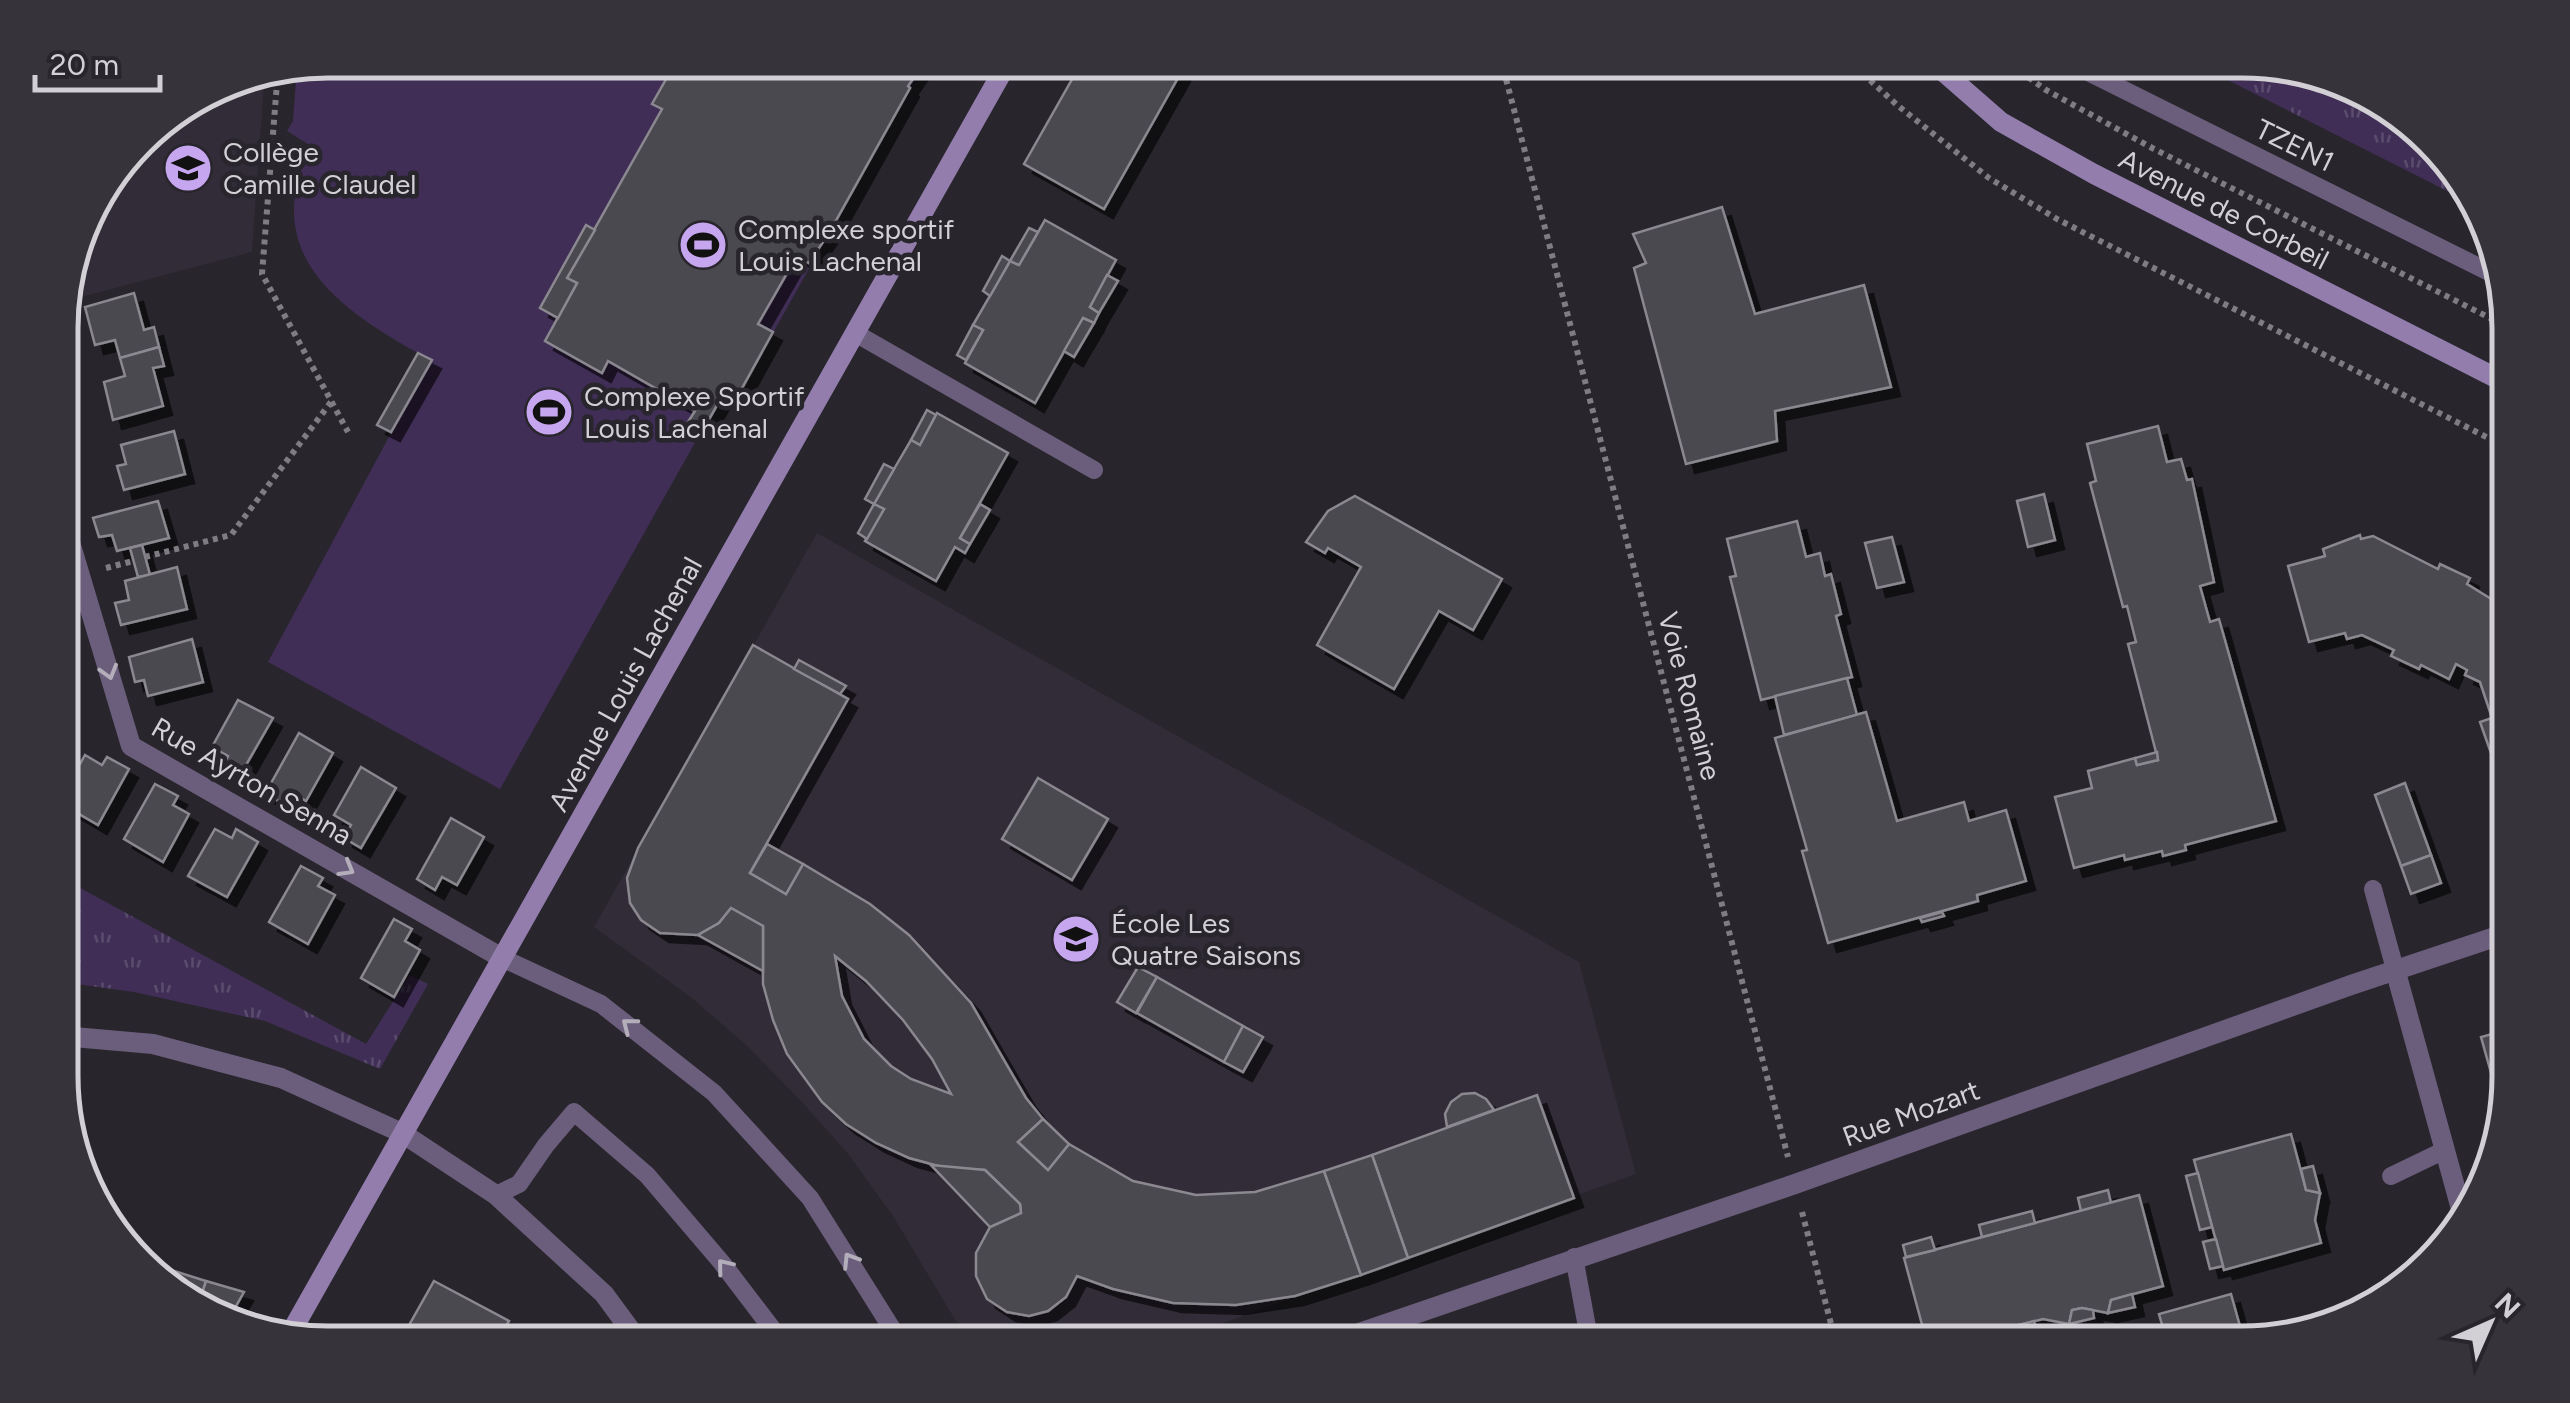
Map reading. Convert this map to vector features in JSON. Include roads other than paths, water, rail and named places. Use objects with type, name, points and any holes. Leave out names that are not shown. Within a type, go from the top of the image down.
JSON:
[{"type":"street","name":"Avenue Louis Lachenal","points":[[296,1323],[999,78]]},
{"type":"street","name":"Avenue de Corbeil","points":[[1951,78],[2001,122],[2094,174],[2492,376]]},
{"type":"street","name":"Rue Ayrton Senna","points":[[78,569],[131,746],[502,958]]},
{"type":"street","name":"Rue Mozart","points":[[1380,1325],[1795,1184],[2492,938]]},
{"type":"street","points":[[2396,969],[2459,1200]]},
{"type":"street","points":[[78,1037],[154,1044],[282,1078],[402,1134],[496,1195],[604,1294],[627,1326]]},
{"type":"lane","name":"TZEN1","points":[[2100,78],[2486,270]]},
{"type":"lane","points":[[855,333],[1094,470]]},
{"type":"lane","points":[[2372,889],[2396,969]]},
{"type":"lane","points":[[502,958],[601,1004],[714,1093],[810,1198],[890,1326]]},
{"type":"lane","points":[[496,1195],[518,1184],[574,1112],[646,1175],[770,1326]]},
{"type":"lane","points":[[2391,1176],[2445,1150]]},
{"type":"lane","points":[[1574,1257],[1587,1325]]},
{"type":"place","name":"Collège Camille Claudel","points":[[188,168]]},
{"type":"place","name":"Complexe sportif Louis Lachenal","points":[[703,245]]},
{"type":"place","name":"Complexe Sportif Louis Lachenal","points":[[549,412]]},
{"type":"place","name":"École Les Quatre Saisons","points":[[1076,939]]}]
